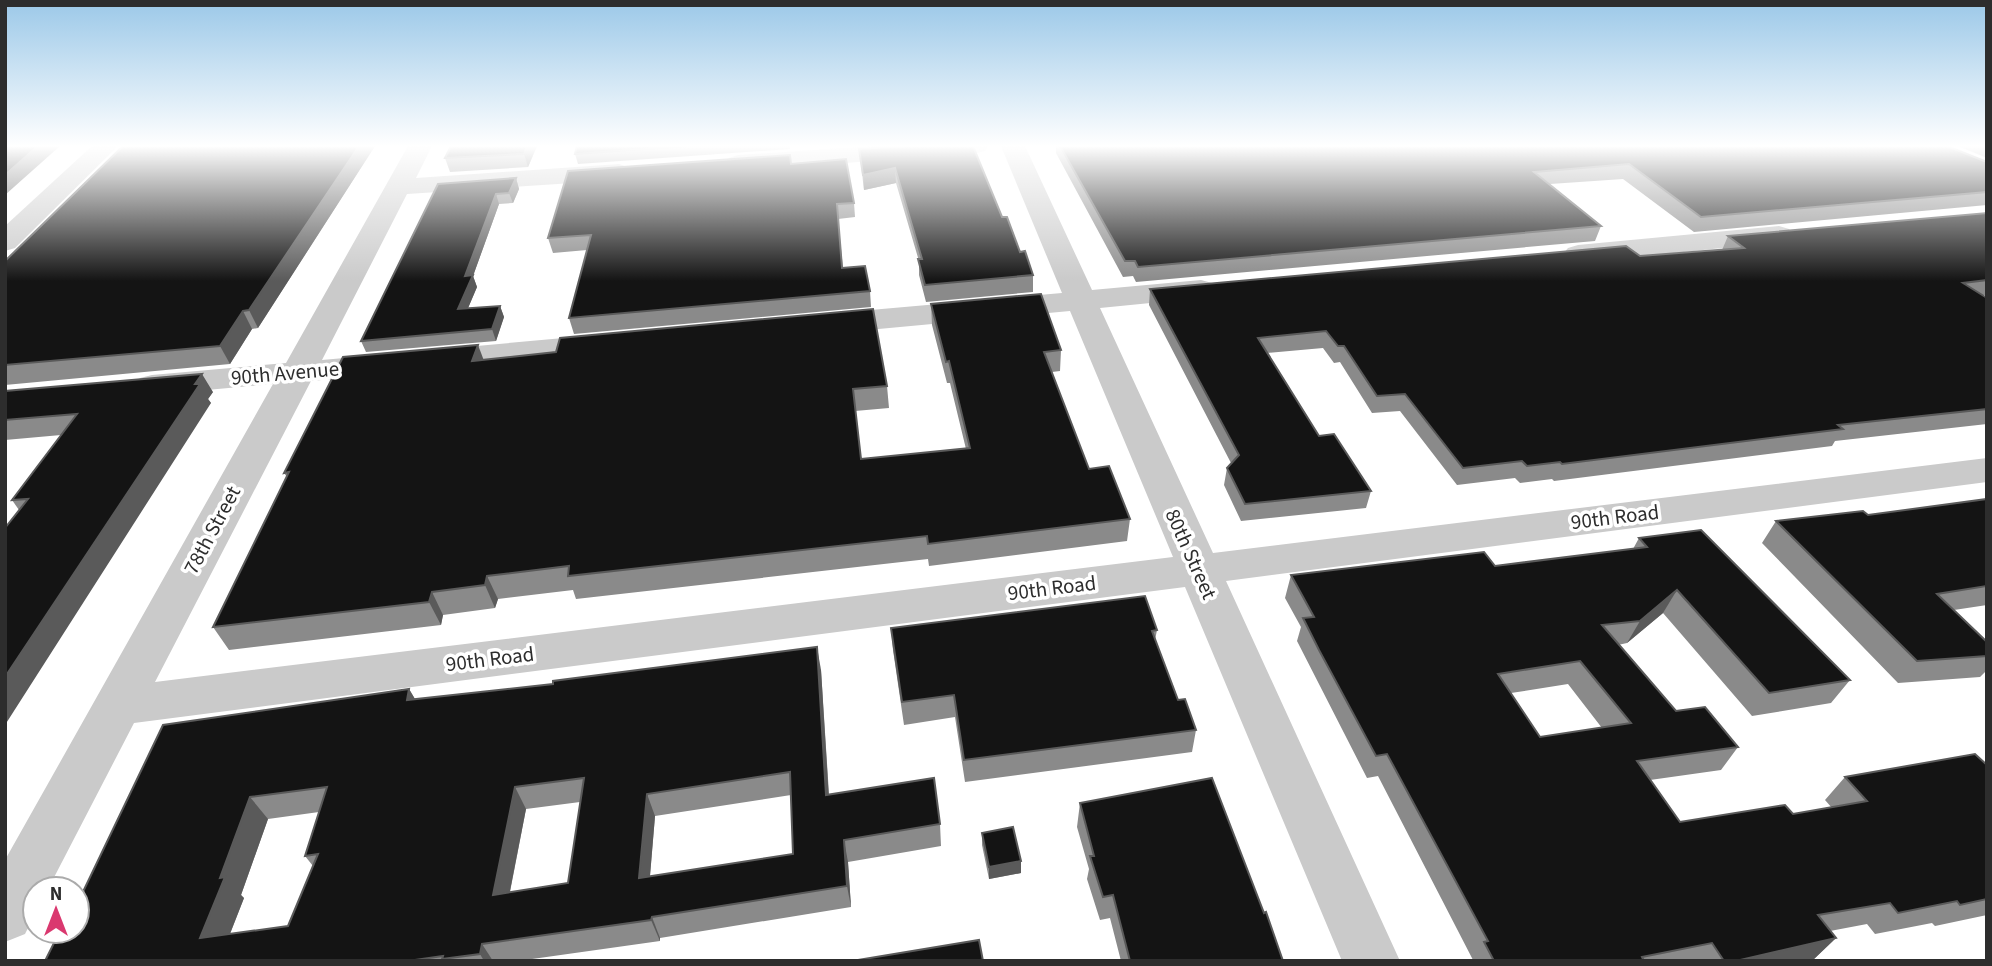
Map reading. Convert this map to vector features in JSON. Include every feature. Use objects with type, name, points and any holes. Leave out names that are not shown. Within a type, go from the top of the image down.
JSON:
[{"type":"street","points":[[5,242],[59,191]]},
{"type":"street","name":"78th Street","points":[[5,915],[395,191]]},
{"type":"street","name":"80th Street","points":[[1033,191],[1371,961]]},
{"type":"street","points":[[1555,256],[1806,233]]},
{"type":"street","points":[[797,326],[1235,286]]},
{"type":"street","name":"90th Avenue","points":[[125,387],[631,341]]},
{"type":"street","name":"90th Road","points":[[118,706],[1987,470]]},
{"type":"building","points":[[77,191],[329,191],[249,310],[243,311],[220,346],[5,365],[5,261]]},
{"type":"building","points":[[435,191],[510,191],[496,194],[465,276],[473,275],[458,309],[500,306],[492,329],[361,341]]},
{"type":"building","points":[[562,191],[852,191],[854,203],[837,204],[842,268],[865,266],[870,291],[569,318],[591,235],[548,238]]},
{"type":"building","points":[[902,191],[991,191],[1002,217],[1007,217],[1020,252],[1025,251],[1033,275],[925,285],[918,259],[922,259]]},
{"type":"building","points":[[1085,191],[1558,191],[1601,226],[1138,267],[1135,261],[1125,261]]},
{"type":"building","points":[[1666,191],[1987,191],[1987,192],[1701,217]]},
{"type":"building","points":[[1987,213],[1987,280],[1963,283],[1987,298],[1987,409],[1838,425],[1843,429],[1562,464],[1560,462],[1527,466],[1522,461],[1463,468],[1405,394],[1377,396],[1344,346],[1338,346],[1326,331],[1258,338],[1319,436],[1334,434],[1371,491],[1245,504],[1227,468],[1239,455],[1150,289],[1626,246],[1640,256],[1744,248],[1728,236]]},
{"type":"building","points":[[1041,294],[1061,350],[1044,352],[1089,469],[1109,466],[1130,519],[928,544],[927,536],[568,576],[569,566],[487,576],[485,585],[432,592],[429,602],[213,627],[289,472],[284,473],[343,357],[478,345],[472,361],[556,352],[560,338],[873,309],[887,386],[853,389],[861,459],[970,448],[949,361],[946,362],[931,304]]},
{"type":"building","points":[[202,374],[195,384],[200,384],[5,677],[5,528],[28,499],[12,500],[77,414],[5,420],[5,391]]},
{"type":"building","points":[[1987,499],[1987,586],[1937,594],[1987,642],[1987,656],[1917,661],[1776,521],[1863,511],[1868,515]]},
{"type":"building","points":[[1701,530],[1850,680],[1769,693],[1677,590],[1640,621],[1602,625],[1676,711],[1705,707],[1738,747],[1637,761],[1680,822],[1785,805],[1793,814],[1867,801],[1845,777],[1975,754],[1987,765],[1987,899],[1960,905],[1957,901],[1898,913],[1890,903],[1818,915],[1836,938],[1736,961],[1724,961],[1712,943],[1642,957],[1644,961],[1494,961],[1484,942],[1488,941],[1387,754],[1376,756],[1319,650],[1303,618],[1314,617],[1291,575],[1484,552],[1495,566],[1647,547],[1639,538]],"holes":[[[1580,661],[1631,723],[1540,737],[1498,674]]]},
{"type":"building","points":[[1145,596],[1157,630],[1152,631],[1178,700],[1185,699],[1196,730],[964,760],[954,695],[902,702],[891,628]]},
{"type":"building","points":[[817,647],[826,795],[934,778],[940,824],[844,840],[847,886],[652,917],[651,920],[482,944],[480,954],[408,961],[45,961],[53,945],[91,945],[91,875],[163,725],[409,689],[407,700],[553,684],[553,681]],"holes":[[[790,772],[793,854],[639,878],[647,794]],[[584,778],[568,883],[493,895],[515,787]],[[327,787],[305,856],[318,854],[288,926],[200,938],[225,877],[220,878],[250,797]]]},
{"type":"building","points":[[1212,778],[1283,961],[1130,961],[1113,895],[1103,897],[1090,856],[1094,856],[1080,803]]},
{"type":"building","points":[[1013,827],[1021,861],[989,867],[982,833]]},
{"type":"building","points":[[979,940],[983,961],[852,961]]}]
